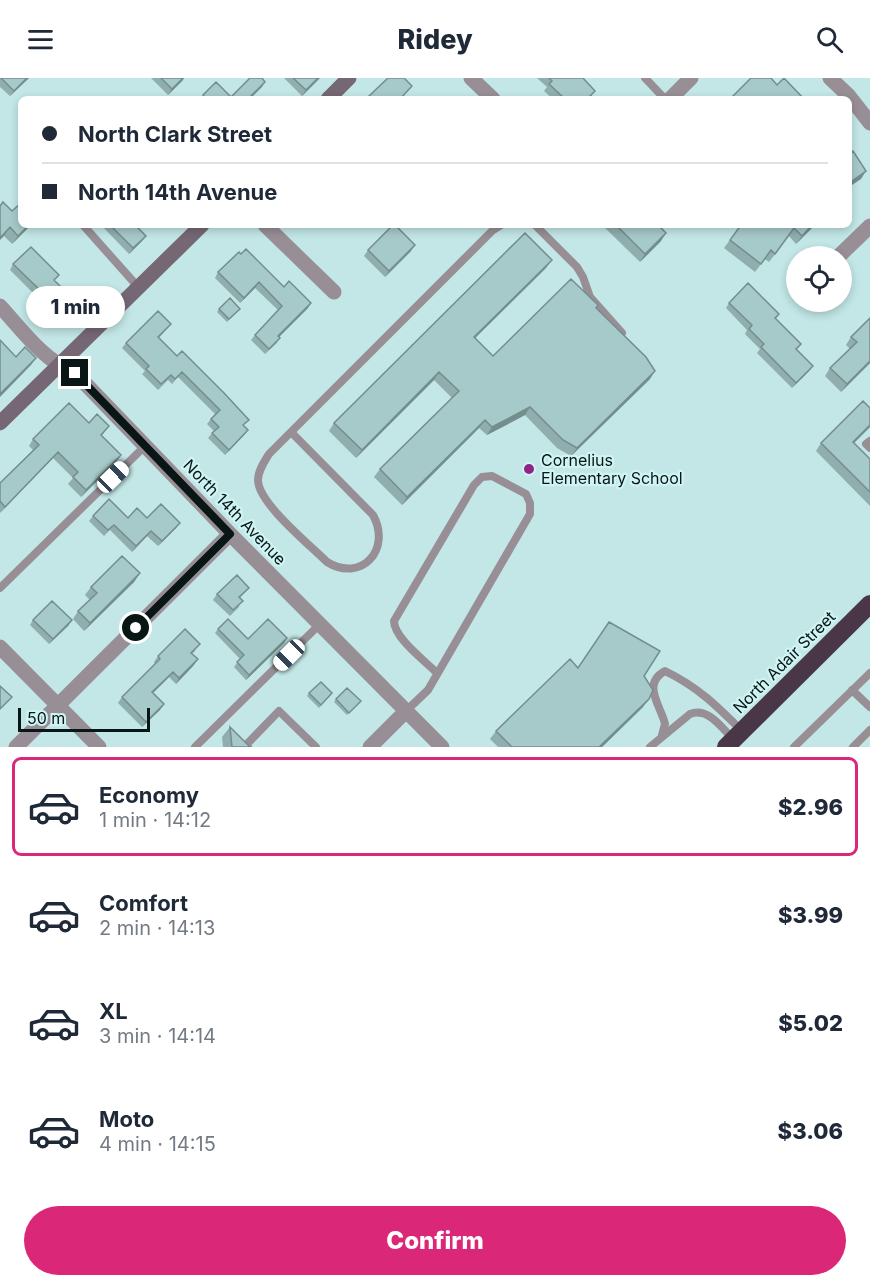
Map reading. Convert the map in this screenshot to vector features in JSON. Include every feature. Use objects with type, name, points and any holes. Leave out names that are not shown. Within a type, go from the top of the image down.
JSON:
[{"type":"highway","name":"North Adair Street","points":[[734,739],[870,604]]},
{"type":"street","points":[[331,96],[349,78]]},
{"type":"street","points":[[471,78],[490,96]]},
{"type":"street","points":[[673,96],[691,78]]},
{"type":"street","points":[[830,78],[849,96]]},
{"type":"street","points":[[852,100],[870,123]]},
{"type":"street","points":[[849,246],[870,226]]},
{"type":"street","points":[[0,423],[199,228]]},
{"type":"street","points":[[268,228],[334,292]]},
{"type":"street","name":"North 14th Avenue","points":[[0,306],[48,359],[59,367],[75,373],[230,534],[442,747]]},
{"type":"street","points":[[16,747],[230,534]]},
{"type":"street","points":[[0,647],[99,747]]},
{"type":"street","points":[[376,745],[406,711]]},
{"type":"lane","points":[[645,78],[662,96]]},
{"type":"lane","points":[[86,228],[139,288]]},
{"type":"lane","points":[[291,432],[374,515],[379,525],[378,549],[371,559],[360,567],[336,568],[327,562],[263,498],[258,481],[264,463],[269,454],[291,432],[493,230],[496,228]]},
{"type":"lane","points":[[541,228],[577,267],[590,297],[629,341]]},
{"type":"lane","points":[[870,441],[866,444],[870,448]]},
{"type":"lane","points":[[0,588],[145,446]]},
{"type":"lane","points":[[406,711],[428,690],[530,514],[530,498],[492,476],[482,477],[474,485],[394,621],[398,635],[437,673]]},
{"type":"lane","points":[[195,747],[320,624]]},
{"type":"lane","points":[[650,747],[662,735],[666,724],[653,694],[653,684],[659,675],[665,672],[686,681],[712,700],[734,739]]},
{"type":"lane","points":[[794,747],[870,673]]},
{"type":"lane","points":[[852,690],[870,707]]},
{"type":"lane","points":[[249,747],[246,745],[279,711],[316,747]]},
{"type":"lane","points":[[662,735],[668,733],[690,714],[698,711],[707,713],[734,739]]},
{"type":"lane","points":[[853,747],[870,730]]},
{"type":"building","points":[[1,78],[27,78],[14,91]]},
{"type":"building","points":[[161,78],[183,78],[172,89]]},
{"type":"building","points":[[250,78],[262,78],[265,82],[251,96],[232,96]]},
{"type":"building","points":[[293,78],[318,78],[306,90]]},
{"type":"building","points":[[388,78],[404,78],[412,86],[403,96],[369,96]]},
{"type":"building","points":[[549,78],[583,78],[595,91],[590,96],[562,96],[549,84],[552,81]]},
{"type":"building","points":[[751,78],[771,78],[777,85],[784,78],[801,96],[733,96]]},
{"type":"building","points":[[216,82],[230,96],[203,95]]},
{"type":"building","points":[[852,152],[866,171],[852,181]]},
{"type":"building","points":[[3,202],[12,211],[18,206],[18,228],[26,228],[18,236],[10,227],[0,238],[0,206]]},
{"type":"building","points":[[113,228],[138,228],[146,236],[133,248]]},
{"type":"building","points":[[390,228],[398,228],[415,245],[389,271],[368,250]]},
{"type":"building","points":[[619,228],[661,228],[666,233],[645,254]]},
{"type":"building","points":[[739,228],[794,228],[775,254],[771,250],[761,264],[730,240]]},
{"type":"building","points":[[794,228],[809,228],[802,236]]},
{"type":"building","points":[[525,233],[552,260],[474,337],[493,356],[571,279],[598,305],[596,308],[646,357],[655,371],[577,448],[563,440],[530,407],[492,427],[485,420],[407,497],[380,469],[459,391],[439,372],[362,450],[334,423]]},
{"type":"building","points":[[31,247],[59,275],[54,280],[76,302],[66,312],[13,264]]},
{"type":"building","points":[[246,249],[284,287],[289,281],[311,303],[278,336],[280,338],[269,349],[255,335],[282,306],[259,282],[244,298],[218,272],[239,252],[241,254]]},
{"type":"building","points":[[748,283],[779,314],[775,318],[801,344],[796,349],[813,366],[796,383],[761,347],[764,344],[749,329],[752,325],[729,303]]},
{"type":"building","points":[[230,298],[240,309],[229,319],[219,309]]},
{"type":"building","points":[[158,311],[171,324],[158,337],[177,356],[182,351],[249,420],[243,425],[248,430],[229,450],[212,433],[219,427],[211,419],[220,410],[182,372],[175,379],[171,375],[161,384],[146,369],[149,366],[126,343]]},
{"type":"building","points":[[870,318],[870,361],[847,384],[830,368],[857,342],[851,337]]},
{"type":"building","points":[[0,340],[16,357],[25,347],[36,358],[0,394]]},
{"type":"building","points":[[863,401],[870,408],[870,425],[853,442],[870,459],[870,492],[821,443]]},
{"type":"building","points":[[69,403],[89,423],[97,414],[109,426],[101,435],[121,455],[86,490],[73,477],[78,472],[58,452],[5,507],[0,501],[0,483],[39,445],[33,439]]},
{"type":"building","points":[[109,499],[128,518],[137,508],[147,518],[161,504],[180,523],[162,541],[151,531],[136,546],[114,525],[108,530],[93,516]]},
{"type":"building","points":[[122,556],[140,573],[90,623],[78,611],[97,593],[91,587]]},
{"type":"building","points":[[237,575],[249,588],[239,597],[243,601],[233,610],[217,594]]},
{"type":"building","points":[[52,601],[72,620],[53,639],[33,620]]},
{"type":"building","points":[[228,619],[248,639],[268,619],[287,638],[249,675],[237,662],[244,655],[218,629]]},
{"type":"building","points":[[609,622],[660,651],[644,676],[653,690],[649,699],[599,747],[512,747],[496,731],[570,659],[578,668]]},
{"type":"building","points":[[185,629],[200,644],[191,653],[198,659],[179,678],[173,672],[152,692],[164,704],[146,722],[122,697],[160,659],[158,656]]},
{"type":"building","points":[[321,682],[332,693],[321,705],[309,693]]},
{"type":"building","points":[[0,686],[12,697],[0,709]]},
{"type":"building","points":[[347,688],[361,701],[349,713],[336,699]]},
{"type":"building","points":[[230,727],[250,747],[232,747]]},
{"type":"place","name":"Cornelius Elementary School","points":[[529,469]]},
{"type":"route","points":[[75,373],[230,534],[136,628]]}]
